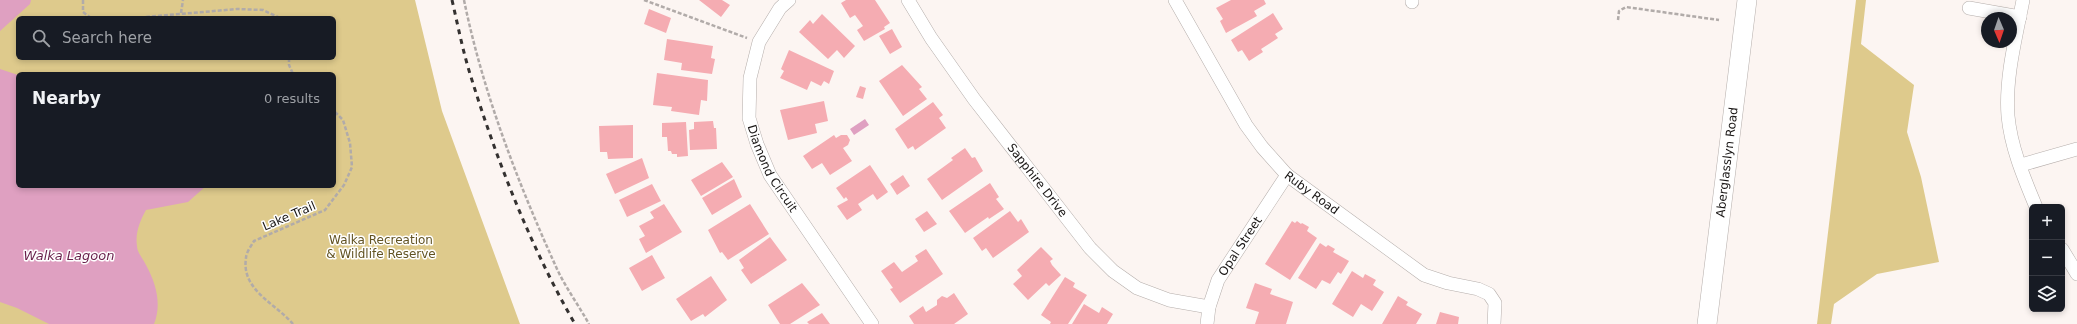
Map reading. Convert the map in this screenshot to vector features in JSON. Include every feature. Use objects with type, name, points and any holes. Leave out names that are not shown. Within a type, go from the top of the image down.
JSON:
[{"type":"main road","name":"Aberglasslyn Road","points":[[1707,324],[1748,0]]},
{"type":"street","name":"Diamond Circuit","points":[[789,0],[780,8],[759,42],[750,78],[749,118],[757,144],[770,175],[872,324]]},
{"type":"street","name":"Ruby Road","points":[[1175,0],[1246,124],[1262,147],[1287,175],[1424,275],[1448,283],[1478,289],[1489,294],[1495,302],[1494,324]]},
{"type":"street","points":[[2023,0],[2008,97],[2011,133],[2035,204]]},
{"type":"street","name":"Sapphire Drive","points":[[913,2],[931,38],[974,100],[1099,257],[1113,271],[1137,288],[1169,300],[1209,307]]},
{"type":"street","points":[[1969,8],[2020,17]]},
{"type":"street","points":[[2021,165],[2077,149]]},
{"type":"street","name":"Opal Street","points":[[1207,324],[1209,307],[1218,280],[1287,175]]},
{"type":"street","points":[[2065,254],[2077,274]]},
{"type":"path","points":[[84,0],[83,12],[88,16]]},
{"type":"path","points":[[181,13],[183,0]]},
{"type":"path","points":[[464,0],[474,45],[507,148],[558,270],[589,324]]},
{"type":"path","points":[[644,0],[759,42]]},
{"type":"path","points":[[1618,20],[1619,11],[1626,7],[1720,20]]},
{"type":"path","points":[[153,16],[237,9],[263,10],[276,16]]},
{"type":"path","points":[[288,60],[291,72]]},
{"type":"path","name":"Lake Trail","points":[[293,324],[285,315],[262,297],[246,279],[246,258],[254,241],[325,210],[344,185],[352,167],[350,143],[343,120],[336,113]]},
{"type":"green space","name":"Walka Recreation & Wildlife Reserve","points":[[0,0],[415,0],[442,111],[520,324],[0,324]]},
{"type":"green space","points":[[1856,0],[1866,0],[1861,44],[1914,85],[1907,132],[1921,177],[1939,262],[1877,274],[1834,304],[1831,324],[1817,324]]},
{"type":"water","points":[[0,0],[31,0],[30,4],[0,31]]},
{"type":"water","name":"Walka Lagoon","points":[[0,69],[16,74],[16,188],[204,188],[188,202],[146,210],[140,223],[137,232],[137,248],[153,279],[158,301],[158,309],[154,324],[49,324],[17,308],[0,302]]},
{"type":"water","points":[[865,119],[869,125],[854,135],[850,129]]},
{"type":"building","points":[[699,0],[722,0],[730,5],[721,17]]},
{"type":"building","points":[[846,0],[875,0],[890,23],[884,27],[885,29],[864,41],[857,30],[863,26],[855,15],[850,18],[841,3]]},
{"type":"building","points":[[1231,0],[1264,0],[1266,4],[1254,11],[1257,16],[1226,33],[1220,21],[1223,19],[1216,8]]},
{"type":"building","points":[[649,9],[671,18],[666,33],[644,24]]},
{"type":"building","points":[[1273,13],[1283,29],[1275,34],[1278,38],[1261,49],[1263,52],[1249,61],[1242,50],[1238,52],[1231,40]]},
{"type":"building","points":[[822,14],[855,46],[844,58],[837,50],[828,59],[799,32],[810,20],[813,24]]},
{"type":"building","points":[[892,29],[902,47],[890,54],[879,36]]},
{"type":"building","points":[[667,39],[713,46],[711,58],[715,59],[712,74],[681,70],[682,63],[664,60]]},
{"type":"building","points":[[789,50],[834,71],[829,84],[824,81],[821,86],[811,81],[807,90],[780,78],[784,71],[781,69]]},
{"type":"building","points":[[902,65],[922,87],[919,89],[927,99],[903,116],[879,81]]},
{"type":"building","points":[[657,73],[708,80],[707,101],[701,100],[699,115],[671,111],[672,107],[653,105]]},
{"type":"building","points":[[860,86],[866,88],[863,99],[856,97]]},
{"type":"building","points":[[824,101],[828,121],[815,124],[817,133],[788,140],[780,110]]},
{"type":"building","points":[[933,102],[943,115],[939,118],[946,128],[915,150],[913,146],[908,149],[895,129]]},
{"type":"building","points":[[713,121],[714,128],[716,128],[717,149],[690,150],[689,130],[694,129],[694,122]]},
{"type":"building","points":[[686,122],[688,156],[677,157],[677,154],[672,154],[671,151],[668,151],[667,137],[662,137],[662,123]]},
{"type":"building","points":[[633,125],[633,158],[608,159],[607,152],[600,152],[599,126]]},
{"type":"building","points":[[834,135],[836,138],[841,135],[847,135],[850,140],[848,145],[843,148],[852,161],[830,175],[822,163],[812,169],[803,156]]},
{"type":"building","points":[[965,148],[972,158],[975,157],[983,171],[942,200],[927,179],[953,160],[951,158]]},
{"type":"building","points":[[642,158],[649,178],[615,194],[606,174]]},
{"type":"building","points":[[722,162],[733,177],[701,196],[691,180]]},
{"type":"building","points":[[870,165],[888,192],[877,200],[873,194],[858,204],[862,210],[847,220],[837,206],[848,200],[846,197],[844,199],[836,188]]},
{"type":"building","points":[[903,175],[910,186],[897,195],[890,184]]},
{"type":"building","points":[[734,179],[742,197],[712,215],[702,198]]},
{"type":"building","points":[[990,183],[999,197],[996,199],[1004,209],[989,219],[988,217],[965,233],[949,211]]},
{"type":"building","points":[[652,184],[661,201],[627,217],[619,200]]},
{"type":"building","points":[[664,204],[682,232],[646,253],[639,239],[645,236],[639,226],[654,218],[650,212]]},
{"type":"building","points":[[750,204],[769,234],[728,260],[722,252],[720,253],[708,230]]},
{"type":"building","points":[[927,211],[937,224],[924,232],[915,219]]},
{"type":"building","points":[[1010,211],[1018,222],[1021,219],[1029,232],[993,258],[986,248],[982,251],[973,238]]},
{"type":"building","points":[[1292,221],[1295,223],[1297,221],[1309,227],[1307,231],[1317,238],[1290,280],[1265,264]]},
{"type":"building","points":[[770,237],[787,260],[751,284],[741,270],[744,268],[739,260]]},
{"type":"building","points":[[1320,243],[1326,247],[1328,245],[1335,249],[1333,252],[1349,261],[1341,274],[1338,272],[1330,284],[1322,280],[1316,289],[1298,278]]},
{"type":"building","points":[[1041,247],[1053,259],[1050,261],[1052,265],[1061,275],[1049,286],[1046,283],[1028,300],[1013,284],[1022,276],[1017,270]]},
{"type":"building","points":[[926,249],[943,274],[900,303],[890,289],[893,288],[881,271],[894,262],[902,272],[918,261],[915,256]]},
{"type":"building","points":[[652,255],[665,278],[642,291],[629,268]]},
{"type":"building","points":[[1352,271],[1363,278],[1365,274],[1376,280],[1373,285],[1384,292],[1372,311],[1361,304],[1353,317],[1332,304]]},
{"type":"building","points":[[711,276],[727,300],[705,317],[703,314],[691,321],[676,299]]},
{"type":"building","points":[[1065,277],[1075,283],[1073,287],[1087,295],[1068,324],[1050,324],[1051,322],[1041,315]]},
{"type":"building","points":[[802,283],[820,305],[790,324],[780,324],[768,305]]},
{"type":"building","points":[[1255,283],[1272,289],[1270,294],[1293,302],[1286,324],[1255,324],[1259,312],[1246,308]]},
{"type":"building","points":[[954,293],[968,314],[954,324],[914,324],[909,316],[923,306],[926,312],[937,305],[937,300],[942,296],[947,298]]},
{"type":"building","points":[[1398,296],[1408,302],[1406,305],[1422,314],[1416,324],[1382,324]]},
{"type":"building","points":[[1084,304],[1099,313],[1102,307],[1113,314],[1107,324],[1072,324]]},
{"type":"building","points":[[1440,312],[1459,317],[1458,324],[1436,324]]},
{"type":"building","points":[[822,313],[830,324],[809,324],[807,322]]},
{"type":"railway","points":[[452,0],[468,68],[481,109],[516,204],[544,265],[575,324]]}]
